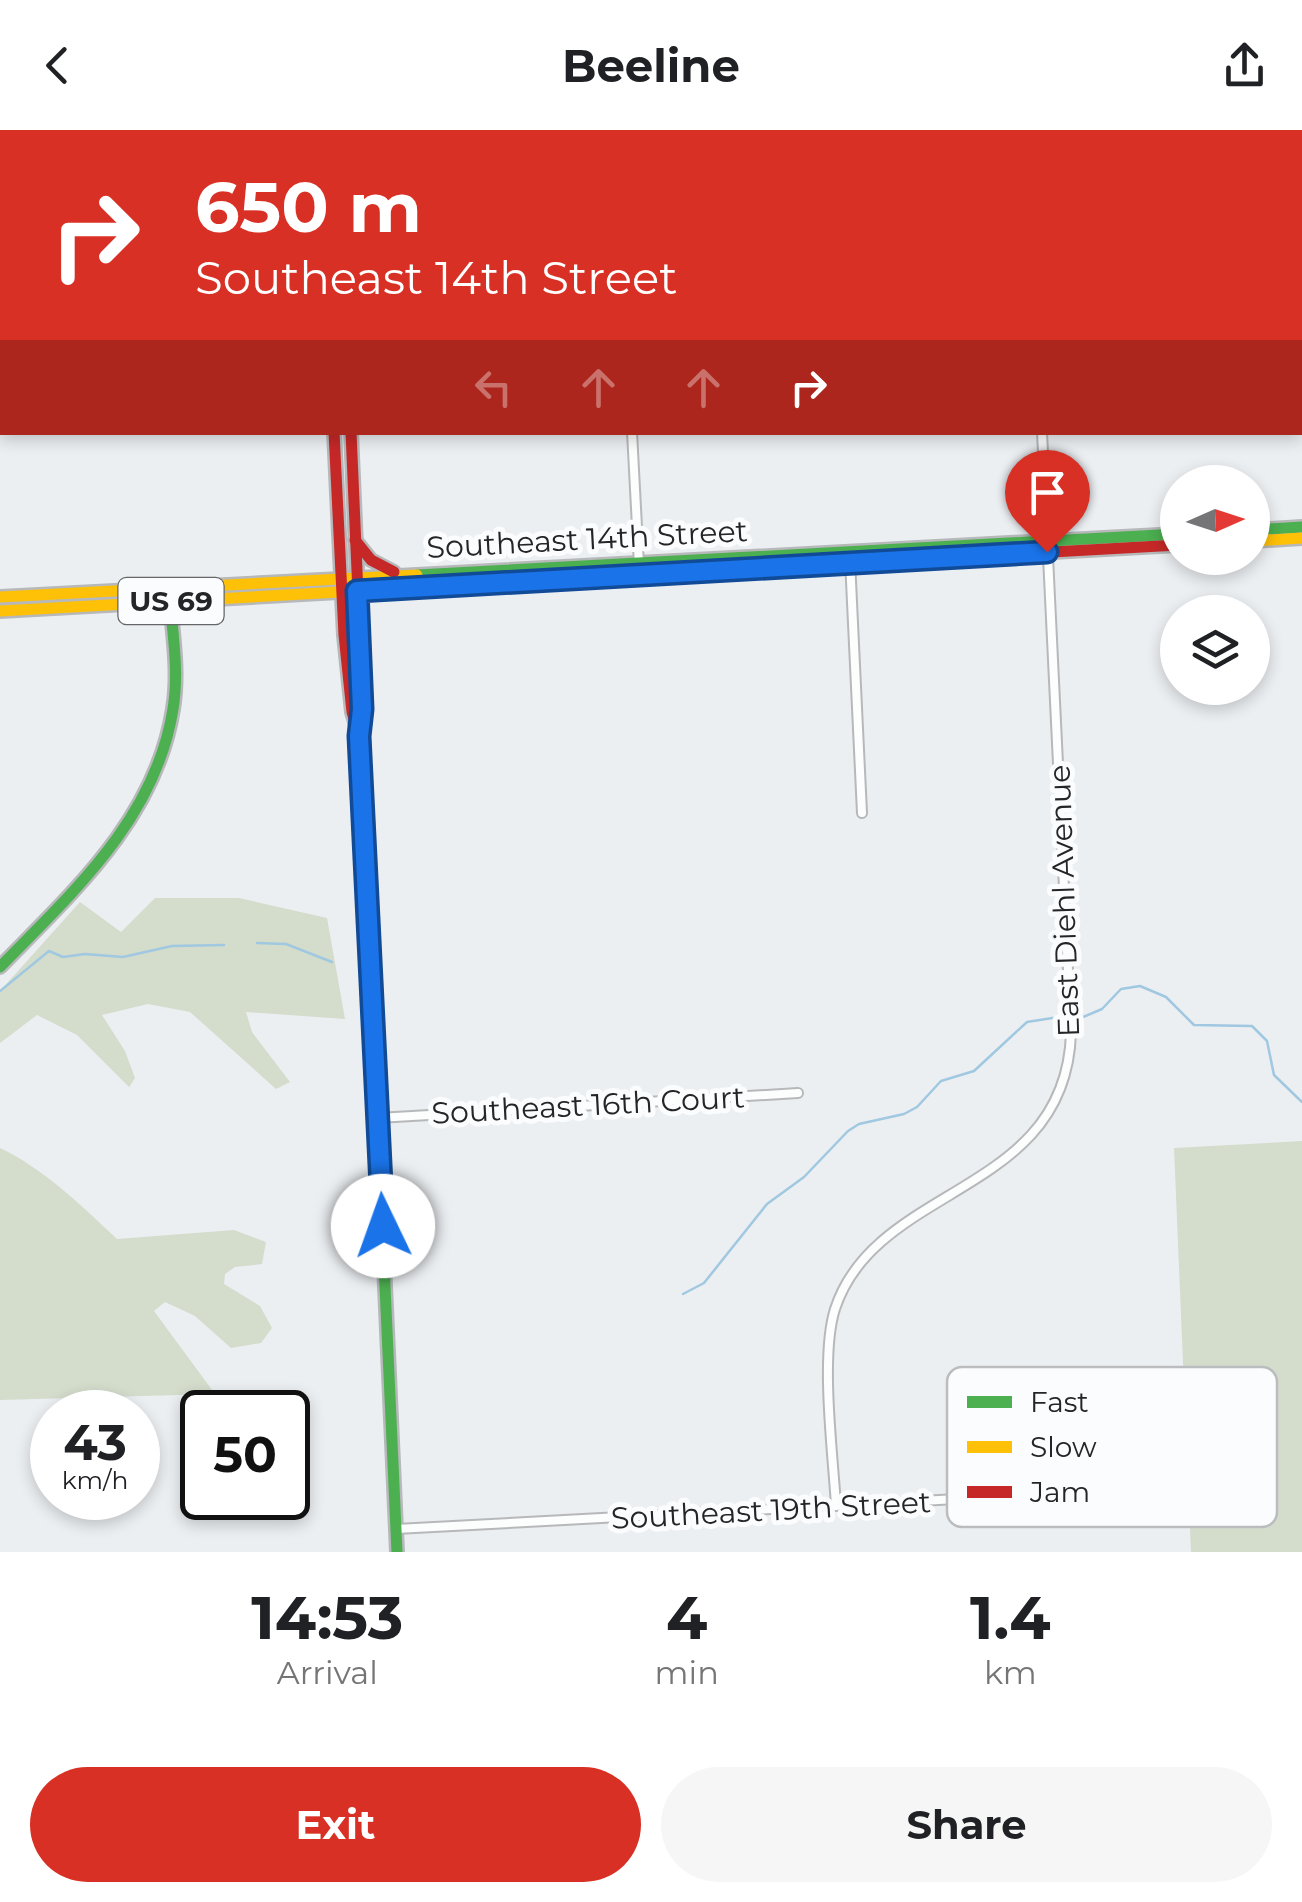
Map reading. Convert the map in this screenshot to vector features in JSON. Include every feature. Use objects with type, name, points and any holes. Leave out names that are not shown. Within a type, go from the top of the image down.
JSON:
[{"type":"main road","points":[[334,435],[341,585],[352,712],[359,736]]},
{"type":"main road","points":[[351,435],[362,709],[359,736],[397,1552]]},
{"type":"main road","points":[[1270,529],[1302,527]]},
{"type":"main road","name":"Southeast 14th Street","points":[[0,596],[341,585],[1047,546],[1160,536]]},
{"type":"main road","points":[[1270,540],[1302,538]]},
{"type":"main road","points":[[355,540],[365,557],[379,567],[401,574]]},
{"type":"main road","name":"Southeast 14th Street","points":[[1047,546],[1160,545]]},
{"type":"main road","name":"Southeast 14th Street","points":[[357,584],[401,574],[639,568]]},
{"type":"main road","name":"Southeast 14th Street","points":[[0,611],[341,585]]},
{"type":"main road","points":[[0,967],[120,838],[149,791],[168,739],[173,710],[175,670],[170,601]]},
{"type":"street","points":[[632,435],[639,568]]},
{"type":"street","name":"East Diehl Avenue","points":[[836,1506],[829,1350],[832,1322],[846,1284],[862,1260],[883,1241],[1018,1148],[1052,1110],[1066,1080],[1072,1033],[1042,435]]},
{"type":"street","points":[[850,556],[862,814]]},
{"type":"street","name":"Southeast 16th Court","points":[[378,1118],[798,1093]]},
{"type":"street","name":"Southeast 19th Street","points":[[396,1529],[947,1500]]},
{"type":"green space","points":[[155,898],[239,898],[327,918],[345,1019],[246,1012],[252,1032],[290,1082],[276,1089],[190,1012],[148,1004],[102,1015],[125,1051],[135,1078],[129,1087],[77,1035],[37,1015],[0,1043],[0,991],[80,902],[121,932]]},
{"type":"green space","points":[[1302,1141],[1302,1552],[1191,1552],[1190,1527],[1277,1527],[1277,1367],[1183,1367],[1174,1148]]},
{"type":"green space","points":[[0,1148],[47,1177],[117,1239],[234,1230],[266,1242],[262,1264],[235,1267],[225,1274],[224,1284],[260,1306],[272,1328],[261,1343],[231,1348],[195,1316],[165,1302],[154,1311],[212,1390],[180,1390],[180,1395],[160,1396],[160,1390],[30,1390],[30,1399],[0,1400]]},
{"type":"waterway","points":[[257,943],[286,944],[332,962]]},
{"type":"waterway","points":[[0,991],[49,951],[63,957],[123,957],[172,946],[224,945]]},
{"type":"waterway","points":[[1081,1018],[1102,1009],[1121,989],[1140,986],[1166,997],[1194,1025],[1252,1026],[1267,1041],[1274,1075],[1302,1102]]},
{"type":"waterway","points":[[683,1294],[704,1283],[767,1204],[804,1177],[848,1131],[917,1107],[941,1081],[974,1071],[1027,1022],[1065,1016]]},
{"type":"traffic: fast","points":[[1270,529],[1302,527]]},
{"type":"traffic: fast","points":[[417,575],[1160,535]]},
{"type":"traffic: fast","points":[[0,967],[107,851],[149,785],[164,748],[175,695],[170,601]]},
{"type":"traffic: fast","points":[[384,1264],[397,1552]]},
{"type":"traffic: slow","points":[[1270,540],[1302,538]]},
{"type":"traffic: slow","points":[[0,597],[417,575]]},
{"type":"traffic: slow","points":[[0,611],[428,587]]},
{"type":"traffic: jam","points":[[334,435],[344,635],[352,712],[358,732]]},
{"type":"traffic: jam","points":[[351,435],[363,709],[359,736],[384,1264]]},
{"type":"traffic: jam","points":[[355,540],[371,560],[394,572]]},
{"type":"traffic: jam","points":[[428,587],[1160,546]]},
{"type":"route","points":[[383,1226],[359,736],[362,709],[357,591],[1047,552]]}]
